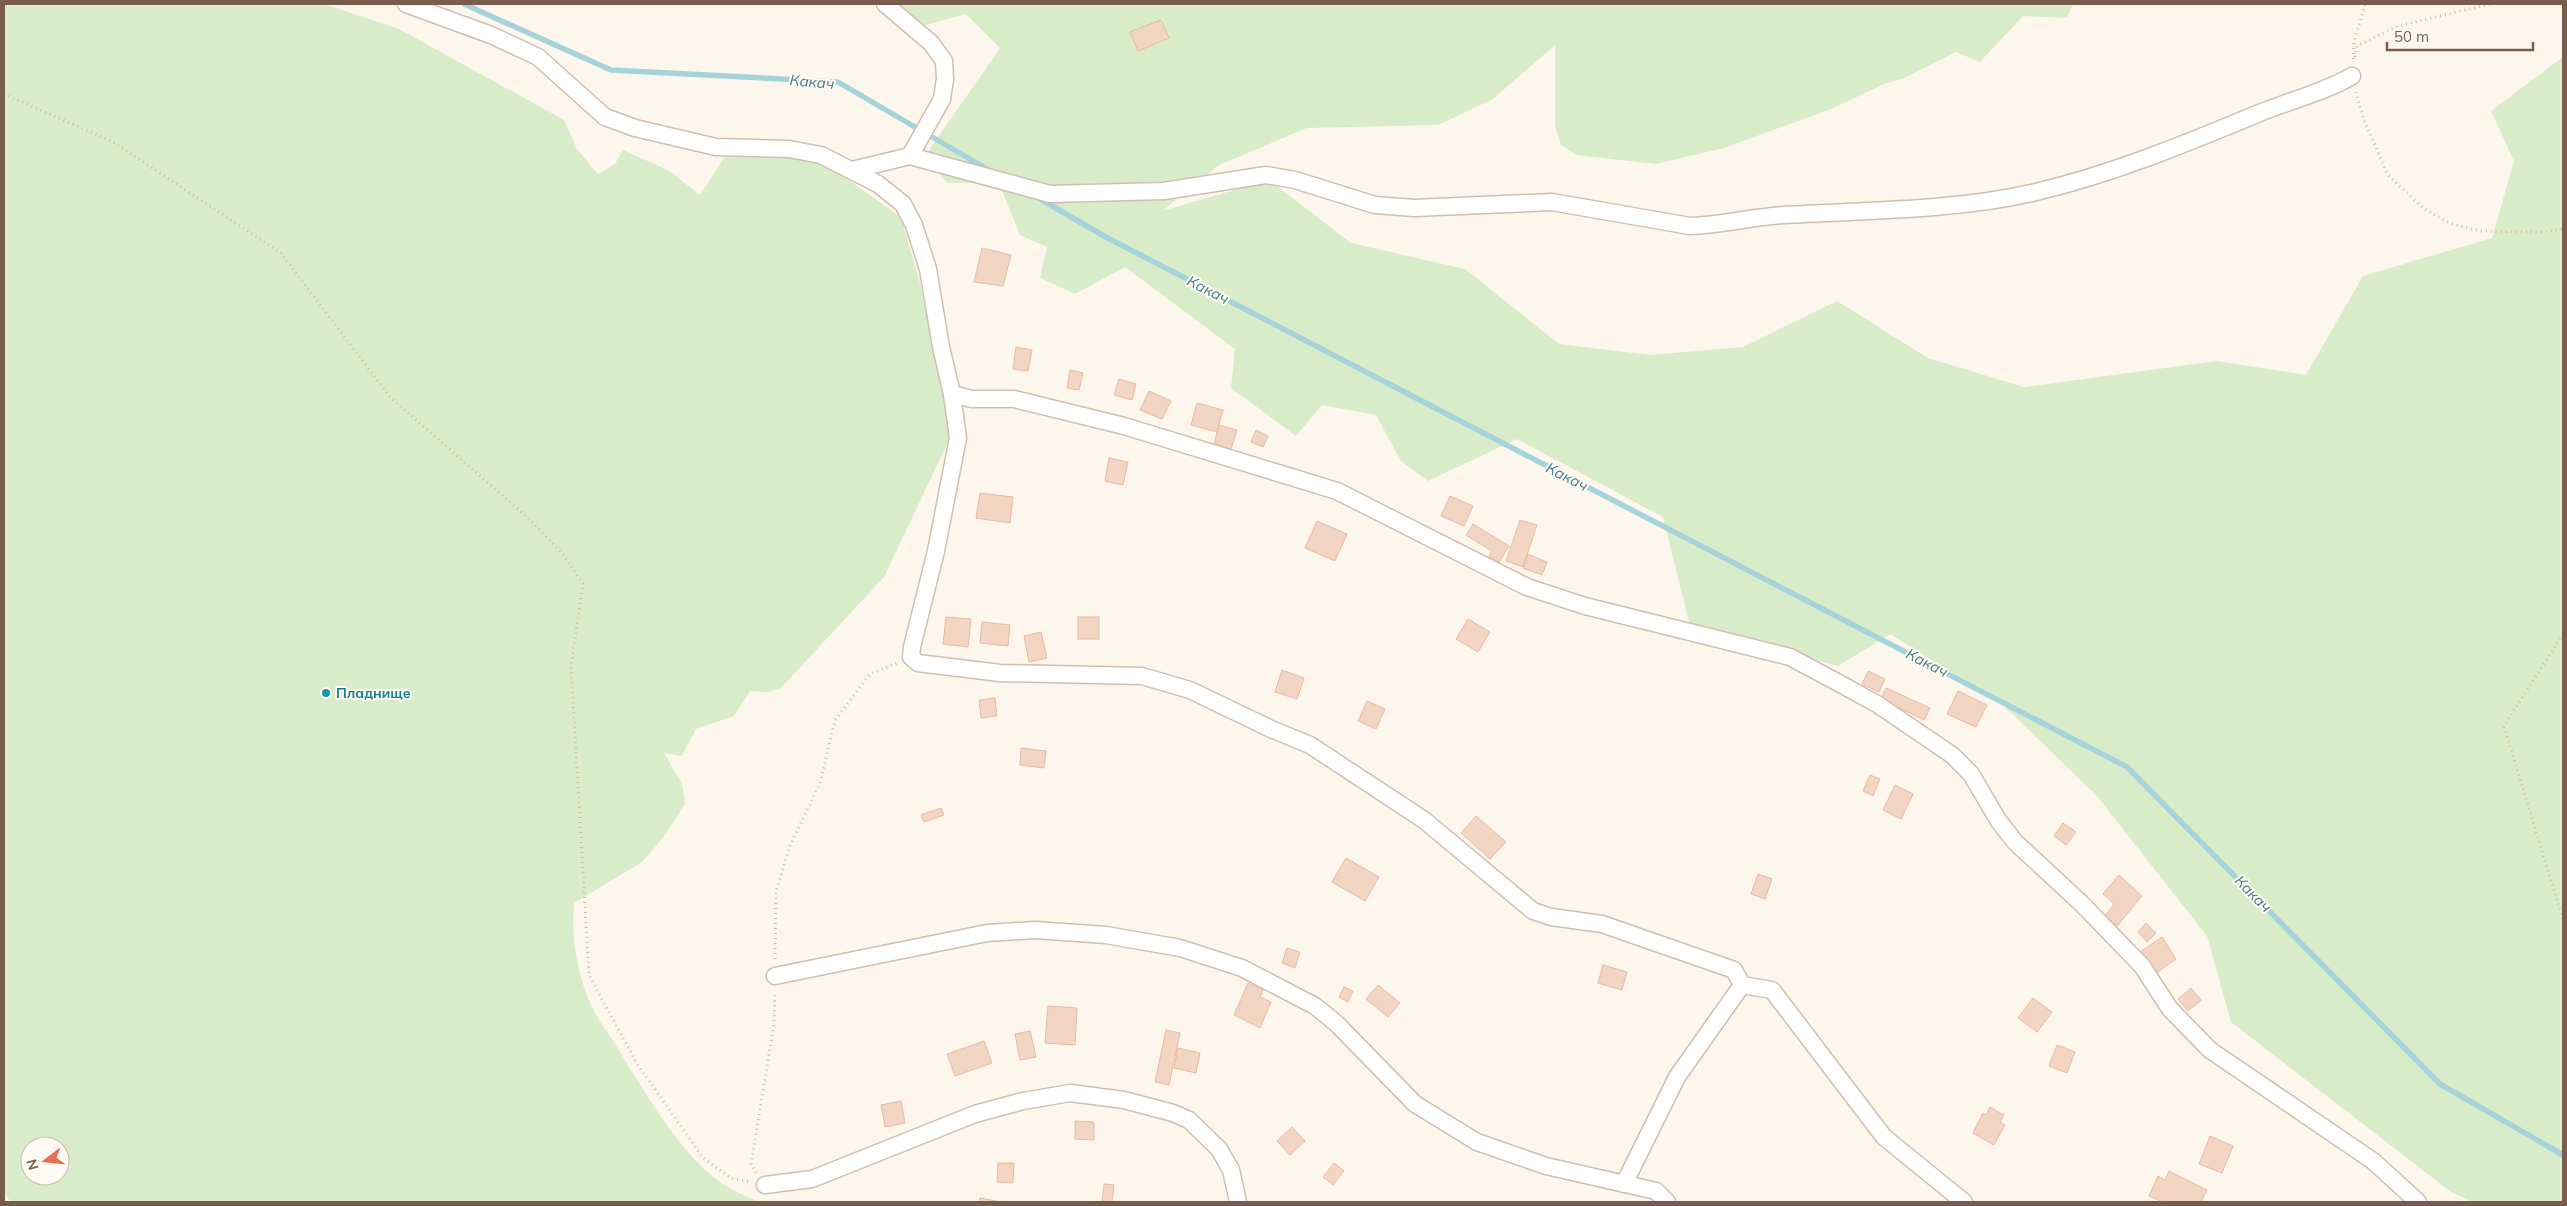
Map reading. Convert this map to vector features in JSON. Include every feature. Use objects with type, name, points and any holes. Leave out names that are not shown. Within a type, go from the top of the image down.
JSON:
[{"type":"street","points":[[406,4],[491,35],[538,56],[590,106],[605,117],[665,136],[716,147],[789,149],[821,154],[878,184],[903,204],[909,212],[928,269],[952,394],[958,438],[936,551],[911,657],[918,663],[926,666],[1000,673],[1142,676],[1190,690],[1270,729],[1310,745],[1424,820],[1534,910],[1552,917],[1602,924],[1718,963],[1734,970],[1742,985]]},
{"type":"street","points":[[885,4],[930,43],[944,61],[945,79],[942,99],[914,149]]},
{"type":"street","points":[[852,170],[914,149],[1008,182],[1050,194],[1164,191],[1266,175],[1295,180],[1375,205],[1414,208],[1552,202],[1690,226],[1709,226],[1769,216],[1902,210],[1976,202],[2035,192],[2088,178],[2190,142],[2352,76]]},
{"type":"street","points":[[952,394],[972,399],[1014,400],[1124,426],[1337,491],[1527,587],[1585,606],[1790,658],[1877,704],[1945,750],[1971,774],[1998,820],[2015,842],[2081,903],[2142,966],[2170,1009],[2210,1050],[2373,1161],[2418,1202]]},
{"type":"street","points":[[775,976],[987,933],[1035,930],[1106,935],[1180,948],[1242,968],[1315,1006],[1337,1024],[1415,1104],[1477,1142],[1546,1166],[1656,1191],[1667,1202]]},
{"type":"street","points":[[1624,1184],[1677,1077],[1742,985]]},
{"type":"street","points":[[1742,985],[1772,990],[1884,1137],[1964,1202]]},
{"type":"street","points":[[765,1185],[812,1180],[974,1114],[1023,1101],[1070,1094],[1124,1100],[1174,1113],[1189,1120],[1219,1149],[1231,1170],[1238,1202]]},
{"type":"path","points":[[2365,4],[2354,42],[2352,76],[2364,120],[2388,175],[2423,208],[2449,223],[2480,231],[2541,232],[2563,229]]},
{"type":"path","points":[[2352,76],[2357,46],[2398,26],[2490,4]]},
{"type":"path","points":[[4,94],[114,142],[281,252],[390,397],[528,518],[567,561],[583,584],[571,665],[590,975],[636,1062],[703,1158],[731,1178],[765,1185]]},
{"type":"path","points":[[2563,634],[2504,726],[2563,920]]},
{"type":"path","points":[[765,1185],[751,1164],[774,1024],[776,891],[790,846],[820,783],[835,720],[870,674],[911,657]]},
{"type":"green space","points":[[4,4],[324,4],[399,29],[564,120],[577,149],[598,174],[615,164],[623,150],[668,170],[700,195],[725,157],[781,154],[830,167],[901,217],[959,419],[884,577],[781,688],[767,692],[750,691],[734,716],[696,729],[682,756],[664,753],[682,784],[685,803],[666,834],[642,862],[574,903],[573,930],[576,956],[582,982],[598,1018],[652,1103],[693,1157],[727,1187],[760,1202],[11,1202],[4,1193]]},
{"type":"green space","points":[[892,4],[2073,4],[2067,18],[2023,16],[1980,62],[1956,52],[1904,78],[1884,84],[1831,109],[1724,148],[1656,164],[1576,155],[1561,145],[1555,126],[1555,45],[1493,99],[1438,125],[1307,128],[1219,165],[1162,211],[1269,180],[1351,243],[1465,269],[1559,344],[1650,355],[1743,347],[1837,301],[1928,358],[2024,387],[2217,361],[2306,375],[2363,276],[2492,238],[2514,161],[2491,111],[2563,57],[2563,1202],[2473,1202],[2451,1192],[2231,1022],[2207,936],[2097,796],[2002,704],[1890,634],[1838,666],[1690,626],[1663,517],[1517,439],[1428,481],[1401,461],[1376,415],[1322,405],[1296,436],[1231,388],[1235,349],[1125,267],[1075,294],[1040,278],[1047,247],[1020,235],[999,183],[947,183],[925,156],[1000,48],[966,14],[918,27]]},
{"type":"building","points":[[1161,20],[1169,38],[1138,51],[1130,32]]},
{"type":"building","points":[[982,248],[1011,255],[1003,286],[974,282]]},
{"type":"building","points":[[1016,347],[1032,350],[1028,371],[1013,369]]},
{"type":"building","points":[[1070,370],[1083,373],[1079,390],[1067,388]]},
{"type":"building","points":[[1119,379],[1136,384],[1132,400],[1114,395]]},
{"type":"building","points":[[1149,391],[1171,401],[1162,419],[1140,410]]},
{"type":"building","points":[[1197,403],[1223,410],[1217,432],[1191,425]]},
{"type":"building","points":[[1219,425],[1237,430],[1231,449],[1214,444]]},
{"type":"building","points":[[1256,430],[1268,436],[1263,447],[1251,442]]},
{"type":"building","points":[[1109,458],[1128,462],[1123,485],[1105,481]]},
{"type":"building","points":[[980,493],[1013,497],[1010,523],[976,518]]},
{"type":"building","points":[[1450,496],[1473,506],[1464,526],[1441,516]]},
{"type":"building","points":[[1520,520],[1537,525],[1523,567],[1506,561]]},
{"type":"building","points":[[1317,521],[1347,534],[1335,561],[1305,548]]},
{"type":"building","points":[[1473,524],[1509,546],[1499,562],[1489,556],[1492,551],[1466,535]]},
{"type":"building","points":[[1528,554],[1547,562],[1542,575],[1523,568]]},
{"type":"building","points":[[946,617],[971,619],[968,647],[943,644]]},
{"type":"building","points":[[1078,617],[1099,617],[1099,639],[1078,639]]},
{"type":"building","points":[[1468,619],[1490,632],[1478,652],[1456,639]]},
{"type":"building","points":[[982,622],[1010,625],[1008,646],[980,643]]},
{"type":"building","points":[[1041,632],[1047,658],[1029,662],[1024,636]]},
{"type":"building","points":[[1282,670],[1304,678],[1297,699],[1275,692]]},
{"type":"building","points":[[1868,671],[1885,679],[1879,692],[1862,684]]},
{"type":"building","points":[[1886,688],[1930,708],[1924,720],[1881,699]]},
{"type":"building","points":[[1958,691],[1987,705],[1976,727],[1947,714]]},
{"type":"building","points":[[995,698],[997,716],[981,718],[979,700]]},
{"type":"building","points":[[1367,701],[1385,709],[1376,729],[1358,721]]},
{"type":"building","points":[[1021,748],[1046,751],[1044,768],[1020,765]]},
{"type":"building","points":[[1870,775],[1880,779],[1873,796],[1863,791]]},
{"type":"building","points":[[1895,785],[1913,794],[1901,819],[1883,810]]},
{"type":"building","points":[[941,808],[944,815],[924,822],[921,815]]},
{"type":"building","points":[[1476,816],[1506,842],[1490,859],[1461,833]]},
{"type":"building","points":[[2063,823],[2076,832],[2066,845],[2054,836]]},
{"type":"building","points":[[1346,858],[1379,877],[1365,901],[1332,882]]},
{"type":"building","points":[[1758,874],[1772,879],[1765,899],[1751,894]]},
{"type":"building","points":[[2119,875],[2142,896],[2117,926],[2105,916],[2114,904],[2103,894]]},
{"type":"building","points":[[2146,923],[2156,933],[2147,942],[2138,932]]},
{"type":"building","points":[[2162,937],[2176,959],[2155,974],[2140,952]]},
{"type":"building","points":[[1287,948],[1300,952],[1295,968],[1282,963]]},
{"type":"building","points":[[1603,965],[1627,972],[1622,990],[1598,983]]},
{"type":"building","points":[[1248,983],[1263,990],[1260,997],[1271,1002],[1260,1028],[1234,1015]]},
{"type":"building","points":[[1378,985],[1400,1003],[1388,1017],[1366,999]]},
{"type":"building","points":[[1344,987],[1353,991],[1348,1002],[1339,997]]},
{"type":"building","points":[[2191,988],[2201,1000],[2188,1011],[2178,999]]},
{"type":"building","points":[[2033,998],[2052,1012],[2037,1032],[2018,1018]]},
{"type":"building","points":[[1048,1006],[1077,1008],[1075,1045],[1045,1043]]},
{"type":"building","points":[[1166,1030],[1180,1033],[1169,1085],[1155,1082]]},
{"type":"building","points":[[1030,1031],[1036,1057],[1020,1060],[1015,1034]]},
{"type":"building","points":[[984,1041],[992,1063],[955,1076],[947,1054]]},
{"type":"building","points":[[2057,1045],[2075,1052],[2067,1073],[2049,1066]]},
{"type":"building","points":[[1178,1048],[1200,1053],[1196,1073],[1174,1068]]},
{"type":"building","points":[[901,1101],[905,1123],[885,1127],[881,1105]]},
{"type":"building","points":[[1990,1107],[2004,1115],[2000,1122],[2005,1125],[1994,1145],[1973,1133],[1983,1113],[1986,1115]]},
{"type":"building","points":[[1075,1121],[1094,1122],[1094,1140],[1075,1139]]},
{"type":"building","points":[[1292,1127],[1305,1141],[1290,1155],[1277,1141]]},
{"type":"building","points":[[2210,1136],[2233,1146],[2222,1173],[2199,1164]]},
{"type":"building","points":[[998,1163],[1014,1163],[1013,1183],[997,1182]]},
{"type":"building","points":[[1334,1163],[1344,1171],[1333,1185],[1323,1177]]},
{"type":"building","points":[[2169,1171],[2207,1190],[2201,1202],[2163,1202],[2149,1196],[2158,1176],[2165,1180]]},
{"type":"building","points":[[1104,1184],[1114,1185],[1112,1202],[1102,1202]]},
{"type":"building","points":[[980,1198],[1001,1202],[979,1202]]},
{"type":"waterway","name":"Какач","points":[[464,4],[611,70],[838,82],[992,172]]},
{"type":"waterway","name":"Какач","points":[[1035,196],[1104,236],[2127,767],[2440,1084],[2563,1155]]},
{"type":"place","name":"Пладнище","points":[[326,693]]}]
